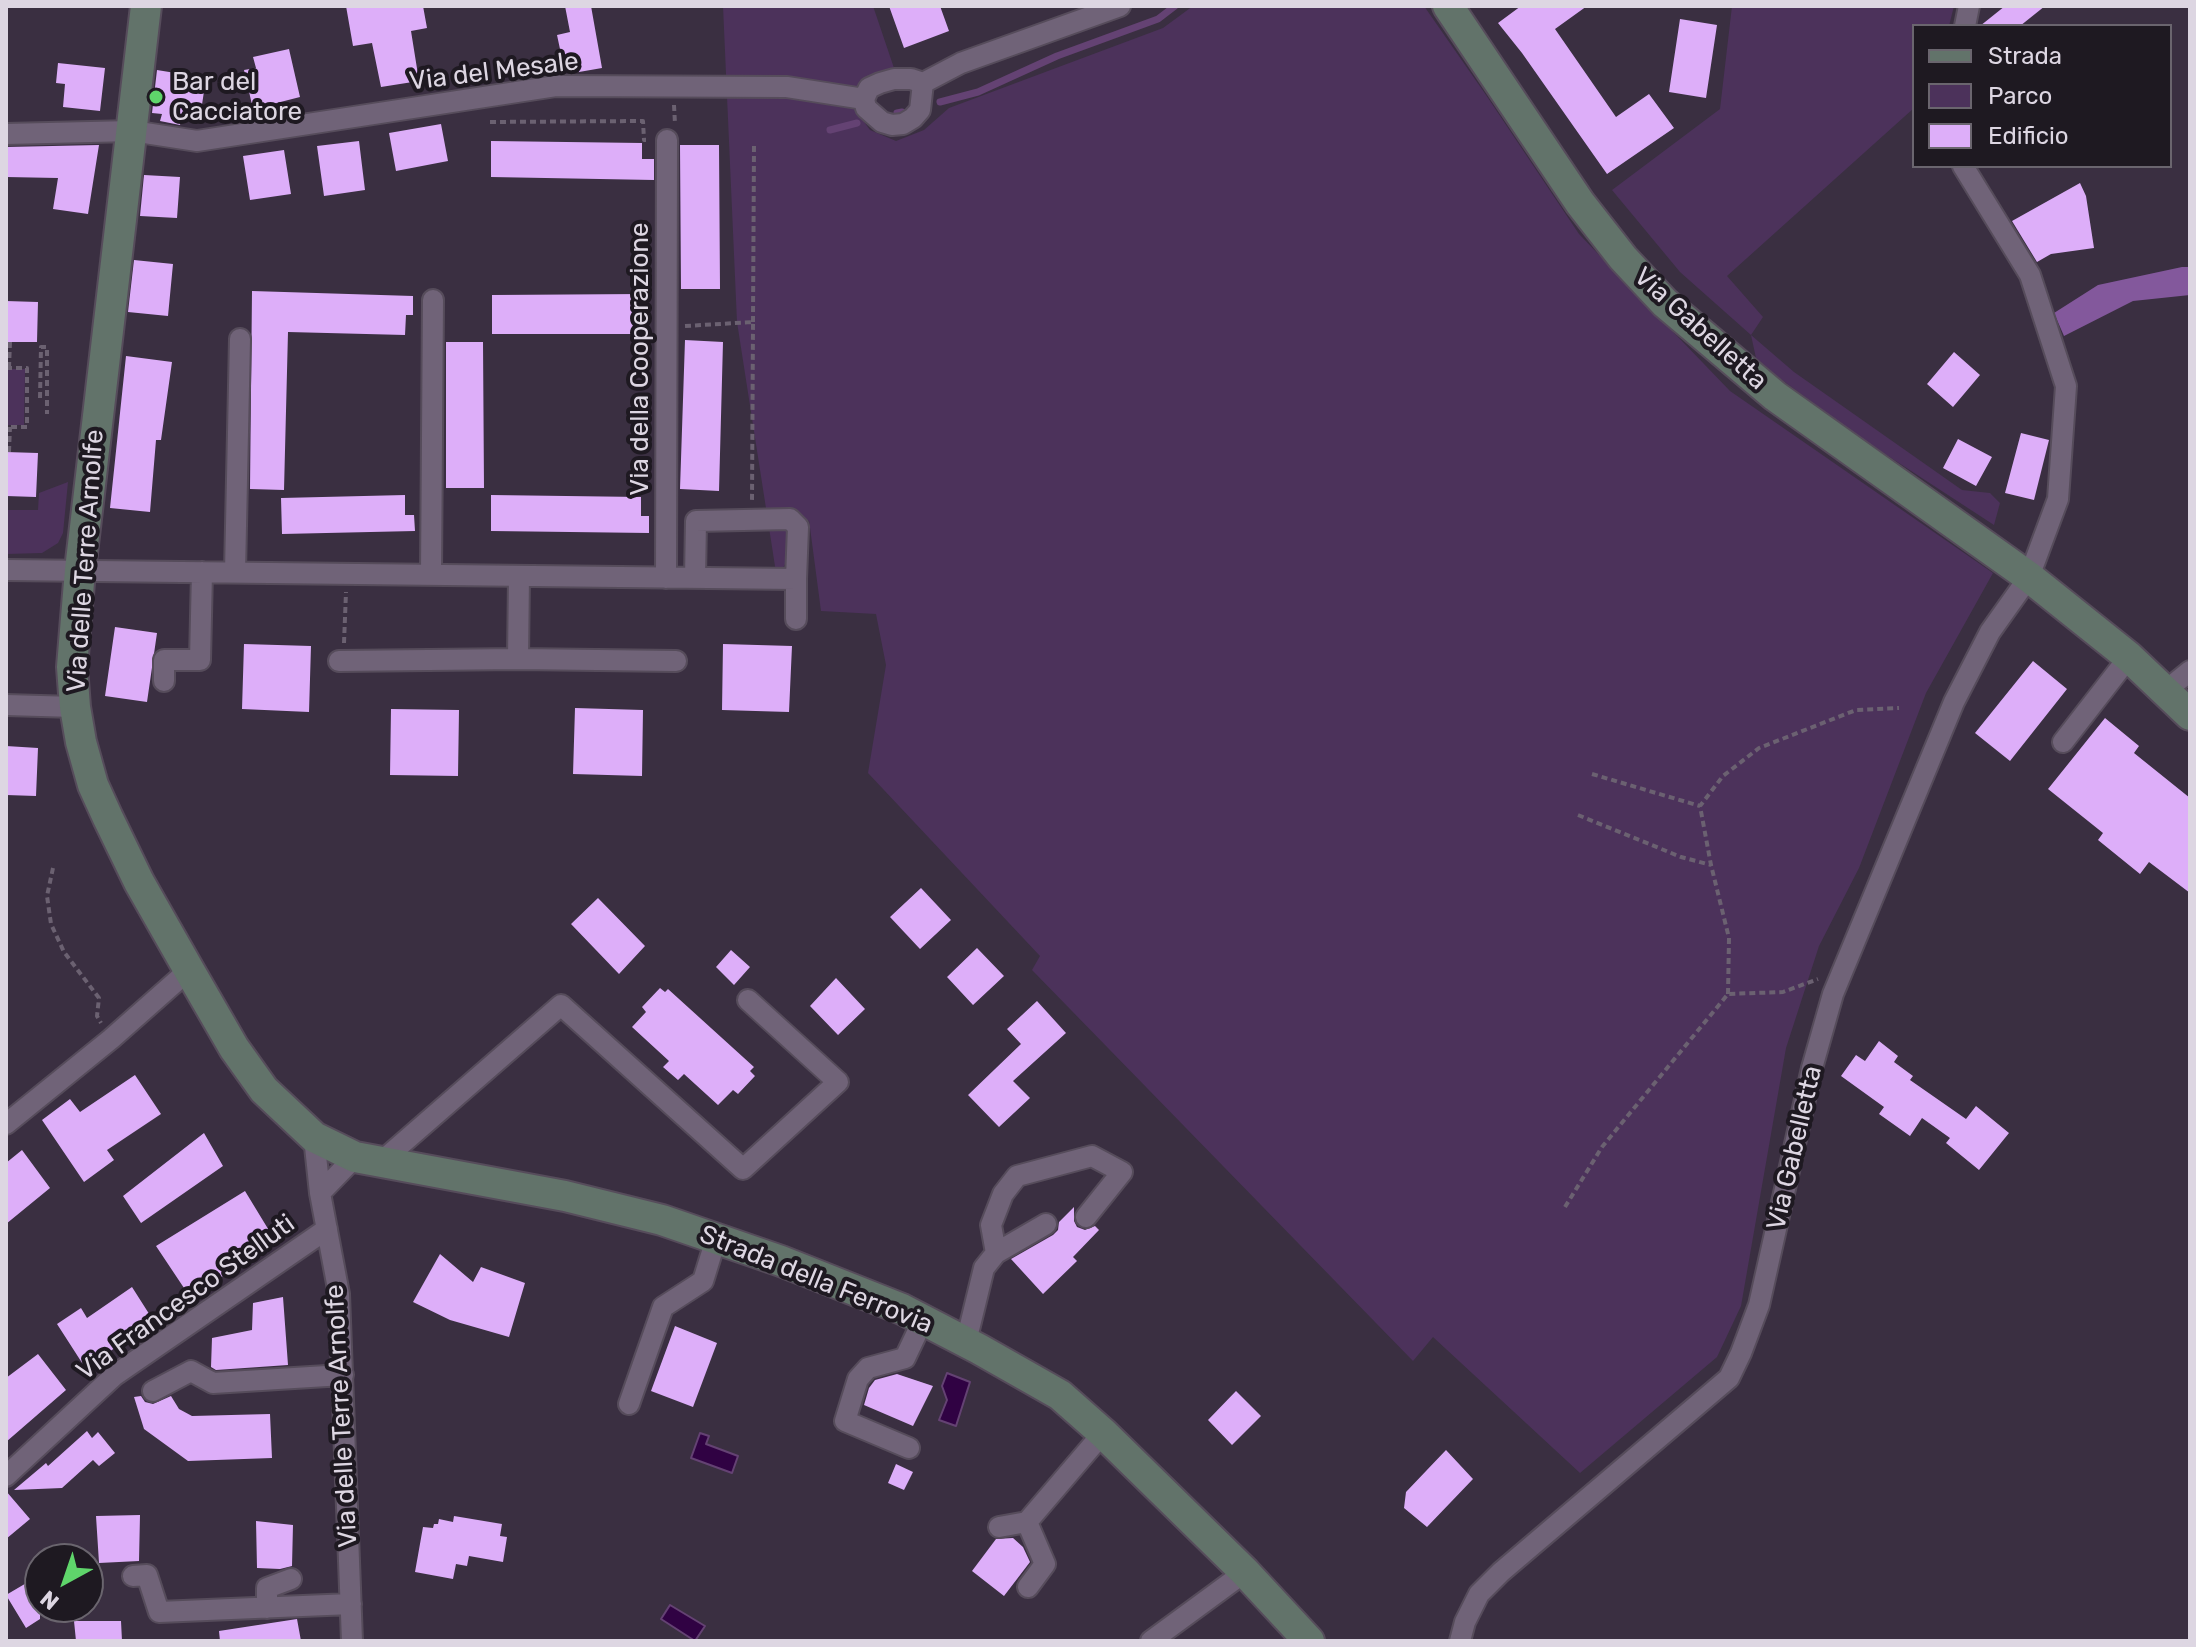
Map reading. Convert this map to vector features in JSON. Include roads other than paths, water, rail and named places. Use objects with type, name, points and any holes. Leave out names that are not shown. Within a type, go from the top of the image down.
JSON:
[{"type":"street","name":"Via delle Terre Arnolfe","points":[[146,6],[80,570],[72,667],[75,707],[93,785],[139,882],[234,1048],[264,1090],[314,1137],[320,1193],[339,1294],[352,1641]]},
{"type":"street","points":[[923,83],[920,110],[903,124],[882,122],[866,108],[864,99],[869,88],[880,83],[911,79],[923,83],[961,63],[1120,6]]},
{"type":"street","name":"Via Gabelletta","points":[[1448,6],[1580,203],[1623,258],[1665,303],[1775,396],[2029,577],[2129,657],[2190,715]]},
{"type":"street","name":"Via del Mesale","points":[[6,134],[132,131],[197,141],[556,86],[787,87],[864,99]]},
{"type":"street","name":"Via della Cooperazione","points":[[666,578],[667,140]]},
{"type":"street","points":[[1964,168],[2030,275],[2066,386],[2058,499],[2029,577]]},
{"type":"street","points":[[431,574],[433,300]]},
{"type":"street","points":[[235,572],[240,339]]},
{"type":"street","points":[[695,578],[696,521],[790,519],[798,527],[796,619]]},
{"type":"street","points":[[6,570],[796,579]]},
{"type":"street","points":[[164,681],[164,660],[200,660],[202,572]]},
{"type":"street","points":[[518,659],[519,576]]},
{"type":"street","name":"Via Gabelletta","points":[[1460,1641],[1465,1622],[1479,1594],[1501,1572],[1729,1378],[1759,1305],[1812,1068],[1833,994],[1954,702],[1990,632],[2029,577]]},
{"type":"street","points":[[2063,742],[2129,657]]},
{"type":"street","points":[[341,661],[676,661]]},
{"type":"street","points":[[2164,692],[2190,671]]},
{"type":"street","points":[[6,705],[75,707]]},
{"type":"street","points":[[6,1124],[111,1039],[189,970]]},
{"type":"street","points":[[320,1193],[369,1159],[561,1005],[743,1169],[838,1082],[748,1000]]},
{"type":"street","name":"Strada della Ferrovia","points":[[314,1137],[369,1159],[565,1196],[662,1220],[794,1266],[923,1320],[1060,1395],[1245,1572],[1309,1641]]},
{"type":"street","points":[[996,1253],[991,1225],[1003,1194],[1017,1176],[1092,1156],[1122,1172],[1086,1217]]},
{"type":"street","points":[[966,1342],[984,1268],[996,1253],[1046,1224]]},
{"type":"street","name":"Via Francesco Stelluti","points":[[6,1476],[115,1375],[327,1229]]},
{"type":"street","points":[[629,1404],[663,1307],[703,1281],[716,1239]]},
{"type":"street","points":[[909,1448],[845,1421],[858,1379],[868,1368],[905,1358],[923,1320]]},
{"type":"street","points":[[153,1391],[191,1371],[213,1383],[343,1375]]},
{"type":"street","points":[[999,1527],[1027,1522],[1103,1433]]},
{"type":"street","points":[[1027,1522],[1045,1564],[1028,1587]]},
{"type":"street","points":[[1151,1641],[1245,1572]]},
{"type":"street","points":[[133,1576],[147,1575],[159,1612],[351,1604]]},
{"type":"street","points":[[267,1608],[267,1588],[291,1579]]},
{"type":"waterway","points":[[940,102],[978,92],[1057,56],[1158,19],[1175,6]]},
{"type":"waterway","points":[[897,113],[902,112]]},
{"type":"waterway","points":[[830,130],[857,123]]},
{"type":"place","name":"Bar del Cacciatore","points":[[156,97]]}]
